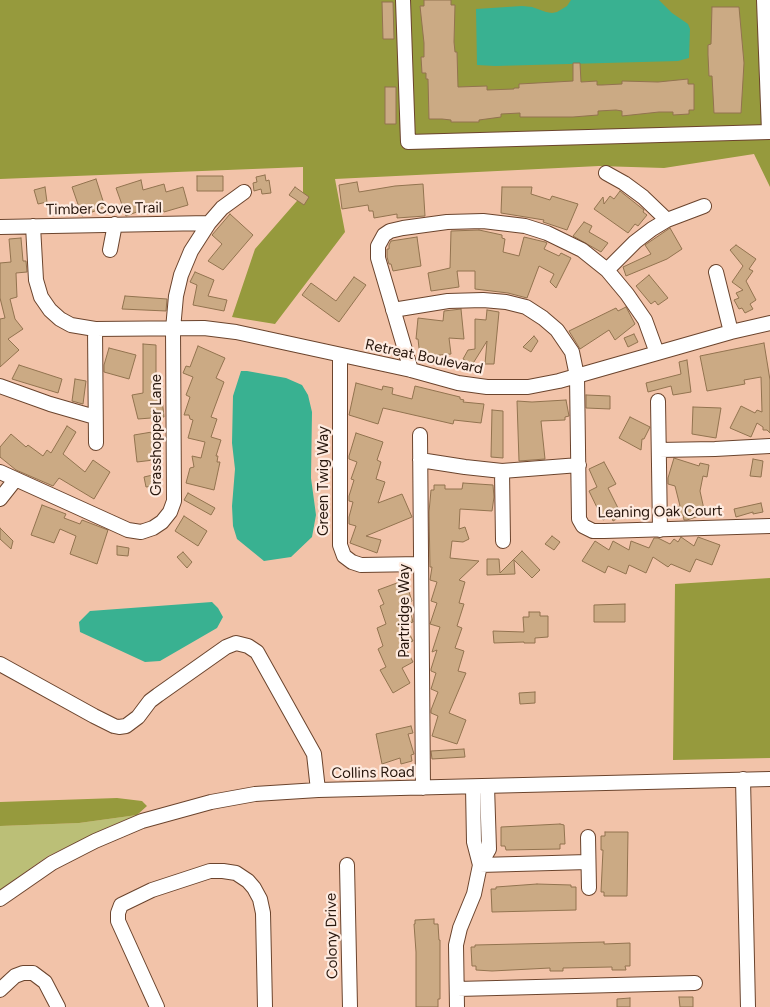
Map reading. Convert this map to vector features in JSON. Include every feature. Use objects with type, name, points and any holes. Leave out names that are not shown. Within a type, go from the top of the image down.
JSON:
[{"type":"street","points":[[403,0],[408,142],[769,132],[764,0]]},
{"type":"street","points":[[606,173],[643,197],[667,220]]},
{"type":"street","name":"Grasshopper Lane","points":[[0,472],[128,530],[141,532],[153,528],[162,522],[170,512],[174,500],[173,329],[176,296],[181,275],[191,251],[209,223],[222,208],[244,192]]},
{"type":"street","points":[[607,270],[635,242],[667,220],[704,206]]},
{"type":"street","points":[[411,370],[378,258],[378,246],[384,235],[390,232],[404,228],[447,222],[483,221],[525,226],[567,241],[582,250],[607,270],[627,294],[645,320],[657,353]]},
{"type":"street","name":"Timber Cove Trail","points":[[0,227],[209,223]]},
{"type":"street","points":[[110,250],[115,224]]},
{"type":"street","name":"Retreat Boulevard","points":[[33,226],[36,280],[41,297],[50,310],[60,319],[71,325],[95,329],[204,328],[236,332],[411,370],[458,383],[506,388],[528,387],[559,381],[731,332],[770,323]]},
{"type":"street","points":[[716,272],[731,332]]},
{"type":"street","name":"Leaning Oak Court","points":[[393,310],[448,301],[483,300],[506,302],[526,307],[557,330],[572,352],[577,376],[580,519],[583,526],[593,531],[770,526]]},
{"type":"street","points":[[95,329],[96,443]]},
{"type":"street","name":"Green Twig Way","points":[[340,355],[340,545],[344,556],[352,562],[361,565],[421,564]]},
{"type":"street","points":[[0,386],[50,404],[95,417]]},
{"type":"street","points":[[658,401],[660,530]]},
{"type":"street","name":"Partridge Way","points":[[420,435],[423,788]]},
{"type":"street","points":[[659,450],[715,450],[770,446]]},
{"type":"street","points":[[420,460],[502,471],[579,465]]},
{"type":"street","points":[[502,471],[503,540]]},
{"type":"street","points":[[0,499],[15,480]]},
{"type":"street","points":[[0,664],[94,716],[120,727],[132,722],[150,701],[226,647],[236,643],[248,646],[257,652],[314,754],[318,790]]},
{"type":"street","points":[[743,779],[748,1007]]},
{"type":"street","name":"Collins Road","points":[[0,899],[52,863],[95,840],[168,812],[255,794],[318,790],[770,779]]},
{"type":"street","points":[[457,1007],[456,945],[460,928],[474,894],[480,865],[489,849],[480,787]]},
{"type":"street","points":[[588,837],[589,888]]},
{"type":"street","points":[[480,865],[588,862]]},
{"type":"street","name":"Colony Drive","points":[[347,865],[350,1007]]},
{"type":"street","points":[[157,1007],[118,921],[121,905],[152,890],[210,871],[236,874],[248,881],[260,899],[263,913],[265,1007]]},
{"type":"street","points":[[0,990],[15,976],[33,973],[45,982],[58,1007]]},
{"type":"street","points":[[457,989],[694,983]]},
{"type":"green space","points":[[137,815],[48,856],[0,890],[0,826],[79,823]]},
{"type":"shaded area","points":[[0,0],[770,0],[770,187],[754,154],[664,168],[599,166],[335,179],[345,232],[275,324],[232,317],[255,249],[303,194],[303,167],[0,179]]},
{"type":"shaded area","points":[[770,578],[770,758],[673,760],[675,584]]},
{"type":"shaded area","points":[[117,798],[142,801],[147,806],[137,815],[79,823],[0,826],[0,802]]},
{"type":"water","points":[[571,0],[659,0],[672,13],[688,24],[690,29],[689,58],[678,61],[477,65],[476,9],[522,6],[552,13],[567,6]]},
{"type":"water","points":[[241,371],[286,378],[302,385],[308,395],[312,412],[311,478],[316,515],[312,537],[291,557],[264,561],[237,539],[233,526],[232,506],[235,469],[232,443],[233,396]]},
{"type":"water","points":[[212,602],[223,617],[217,628],[160,661],[145,662],[80,632],[79,622],[90,611]]},
{"type":"building","points":[[424,0],[451,0],[451,5],[455,5],[454,42],[455,52],[457,52],[458,87],[487,86],[487,90],[514,89],[519,88],[519,84],[573,81],[573,63],[580,63],[581,82],[597,81],[597,85],[622,84],[622,81],[658,82],[688,79],[688,84],[694,84],[694,110],[689,110],[689,114],[673,115],[673,112],[659,112],[622,116],[622,111],[616,110],[598,111],[598,115],[573,117],[520,117],[520,113],[501,114],[501,117],[479,120],[479,122],[451,122],[451,120],[429,119],[428,79],[426,79],[426,73],[422,73],[421,57],[424,57],[424,43],[420,6],[424,6]]},
{"type":"building","points":[[382,2],[393,2],[394,39],[383,39]]},
{"type":"building","points":[[712,7],[739,7],[744,63],[741,113],[714,113],[712,76],[709,76],[708,55],[708,45],[711,44]]},
{"type":"building","points":[[385,87],[396,87],[396,124],[385,124]]},
{"type":"building","points":[[265,175],[266,181],[269,180],[271,193],[262,194],[261,189],[254,191],[253,183],[257,182],[256,177]]},
{"type":"building","points":[[197,176],[223,176],[223,191],[197,191]]},
{"type":"building","points":[[96,179],[105,207],[82,216],[72,187]]},
{"type":"building","points":[[141,180],[143,190],[164,184],[166,192],[183,187],[188,205],[164,212],[162,208],[143,214],[142,210],[126,216],[116,188]]},
{"type":"building","points":[[357,182],[359,192],[423,184],[425,216],[397,218],[397,214],[374,218],[373,211],[369,211],[368,205],[342,209],[339,185]]},
{"type":"building","points":[[45,187],[47,202],[38,204],[34,190]]},
{"type":"building","points":[[295,187],[309,197],[304,205],[289,195]]},
{"type":"building","points":[[502,187],[532,187],[531,194],[550,200],[552,196],[578,204],[567,230],[543,222],[544,220],[501,213]]},
{"type":"building","points":[[620,191],[644,210],[643,212],[647,215],[638,226],[635,224],[628,233],[594,209],[603,197],[604,204],[610,196],[614,199]]},
{"type":"building","points":[[230,214],[253,235],[223,270],[208,261],[222,244],[212,235]]},
{"type":"building","points":[[584,222],[592,226],[589,232],[608,243],[601,252],[573,236]]},
{"type":"building","points":[[670,228],[682,249],[667,259],[626,276],[623,267],[651,254],[645,245]]},
{"type":"building","points":[[479,230],[502,235],[502,238],[505,239],[503,252],[519,256],[524,237],[545,242],[547,243],[544,249],[559,256],[561,253],[571,258],[556,288],[550,282],[554,274],[539,266],[527,298],[508,293],[475,289],[475,271],[457,271],[459,287],[431,291],[428,273],[450,268],[451,231]]},
{"type":"building","points":[[417,237],[421,266],[393,271],[387,257],[387,249],[389,249],[391,241]]},
{"type":"building","points":[[21,238],[23,261],[26,261],[27,272],[16,273],[17,297],[10,299],[15,319],[23,329],[8,339],[19,350],[0,367],[0,319],[5,318],[0,298],[0,263],[11,262],[9,239]]},
{"type":"building","points":[[736,245],[756,259],[749,269],[753,271],[746,281],[756,300],[750,304],[753,309],[745,313],[742,308],[739,309],[734,300],[739,298],[736,293],[743,290],[732,282],[743,266],[730,250]]},
{"type":"building","points":[[195,272],[214,280],[208,296],[227,300],[224,311],[193,305],[197,285],[190,282]]},
{"type":"building","points":[[649,275],[668,298],[658,305],[655,301],[651,304],[636,286]]},
{"type":"building","points":[[354,277],[366,285],[339,322],[302,295],[311,283],[336,301]]},
{"type":"building","points":[[125,296],[167,299],[166,311],[122,309]]},
{"type":"building","points":[[626,307],[635,324],[615,340],[609,330],[580,349],[569,331],[616,308],[618,311]]},
{"type":"building","points":[[461,309],[464,339],[449,338],[451,354],[420,357],[418,339],[416,339],[418,318],[443,321],[444,311]]},
{"type":"building","points":[[487,310],[499,312],[494,364],[485,364],[487,341],[472,365],[463,359],[468,350],[475,349],[475,319],[486,320]]},
{"type":"building","points":[[634,334],[638,342],[628,347],[624,338]]},
{"type":"building","points":[[534,336],[538,341],[531,352],[523,347]]},
{"type":"building","points":[[764,343],[770,380],[770,433],[767,430],[763,430],[763,427],[757,423],[751,437],[730,428],[741,406],[755,413],[757,410],[762,412],[761,377],[744,380],[745,384],[707,391],[700,356]]},
{"type":"building","points":[[143,344],[156,345],[156,390],[161,389],[164,417],[138,419],[132,395],[143,393]]},
{"type":"building","points":[[198,346],[225,358],[216,378],[224,382],[211,417],[217,419],[211,437],[221,440],[216,456],[218,456],[217,462],[220,462],[214,490],[186,483],[190,468],[194,467],[192,456],[201,458],[205,442],[188,438],[193,420],[190,419],[189,415],[184,415],[190,397],[186,395],[193,377],[183,373],[186,366],[190,367]]},
{"type":"building","points":[[109,348],[136,355],[129,379],[104,372]]},
{"type":"building","points":[[687,360],[691,392],[673,395],[671,386],[648,392],[646,383],[681,374],[679,362]]},
{"type":"building","points":[[19,365],[62,379],[58,393],[12,379]]},
{"type":"building","points":[[75,379],[86,381],[83,404],[72,401]]},
{"type":"building","points":[[356,383],[382,390],[383,386],[393,388],[392,394],[412,399],[415,386],[460,397],[460,399],[464,400],[463,402],[484,404],[481,423],[454,420],[453,424],[383,408],[378,424],[349,415]]},
{"type":"building","points":[[586,395],[610,396],[610,409],[586,408]]},
{"type":"building","points":[[566,400],[569,416],[565,417],[565,420],[541,421],[545,459],[519,461],[517,401]]},
{"type":"building","points":[[693,407],[721,408],[716,438],[692,434]]},
{"type":"building","points":[[492,410],[503,411],[503,458],[491,457]]},
{"type":"building","points":[[630,417],[650,427],[644,439],[642,439],[641,450],[619,438]]},
{"type":"building","points":[[67,426],[76,432],[63,454],[85,472],[93,460],[110,472],[94,499],[59,478],[53,486],[16,470],[0,457],[0,447],[11,434],[26,447],[28,445],[43,456],[47,450],[51,453]]},
{"type":"building","points":[[158,431],[162,459],[137,462],[134,435]]},
{"type":"building","points":[[356,433],[383,442],[377,460],[381,462],[376,479],[385,482],[378,503],[402,494],[412,517],[366,536],[381,540],[377,553],[350,543],[356,526],[349,524],[353,502],[349,501],[349,496],[354,480],[351,479],[357,462],[349,459],[349,456]]},
{"type":"building","points":[[674,458],[699,466],[700,463],[709,465],[707,477],[703,476],[700,491],[705,514],[687,520],[684,520],[683,515],[678,516],[676,508],[680,506],[675,486],[668,484]]},
{"type":"building","points":[[753,459],[763,461],[761,477],[750,476]]},
{"type":"building","points":[[604,462],[616,484],[608,488],[622,516],[613,521],[611,516],[603,520],[589,491],[597,487],[589,469]]},
{"type":"building","points":[[157,474],[159,485],[146,487],[144,477]]},
{"type":"building","points":[[463,483],[493,485],[494,497],[492,511],[460,509],[459,529],[465,527],[469,539],[463,542],[452,541],[450,558],[479,561],[459,580],[465,582],[459,603],[464,604],[457,626],[462,628],[455,648],[464,651],[458,671],[466,673],[449,713],[466,720],[457,744],[432,736],[438,716],[431,713],[431,710],[438,692],[431,689],[436,673],[431,671],[431,669],[437,650],[432,652],[440,627],[430,624],[437,603],[431,601],[437,582],[430,580],[432,567],[430,567],[429,512],[431,490],[434,490],[434,485],[445,485],[445,489],[462,489]]},
{"type":"building","points":[[188,493],[215,508],[211,515],[184,500]]},
{"type":"building","points":[[761,503],[763,512],[753,514],[753,512],[736,517],[734,509]]},
{"type":"building","points":[[42,505],[66,514],[64,518],[80,524],[82,520],[108,530],[97,564],[70,554],[76,536],[60,529],[54,543],[31,535]]},
{"type":"building","points":[[184,516],[207,531],[198,546],[175,531]]},
{"type":"building","points":[[0,528],[13,541],[11,549],[0,539]]},
{"type":"building","points":[[552,536],[560,542],[554,550],[545,544]]},
{"type":"building","points":[[681,537],[694,546],[698,537],[720,545],[712,565],[696,559],[690,572],[671,564],[668,567],[653,557],[646,573],[629,565],[626,574],[608,566],[605,573],[582,561],[595,541],[609,550],[613,541],[629,550],[631,541],[649,548],[654,538],[670,544],[674,539],[678,542]]},
{"type":"building","points":[[117,546],[129,548],[128,556],[117,555]]},
{"type":"building","points":[[522,551],[540,570],[532,578],[514,560],[515,574],[487,575],[487,559],[499,559],[500,573]]},
{"type":"building","points":[[183,552],[192,562],[187,568],[177,557]]},
{"type":"building","points":[[405,580],[412,601],[408,603],[413,622],[405,625],[413,641],[404,645],[413,662],[402,668],[410,683],[393,693],[380,670],[386,667],[378,649],[383,646],[377,628],[386,624],[380,606],[384,604],[378,590]]},
{"type":"building","points":[[625,604],[625,622],[594,622],[594,605]]},
{"type":"building","points":[[529,612],[540,612],[540,616],[548,616],[548,637],[535,638],[535,643],[494,643],[493,631],[524,632],[523,617],[529,617]]},
{"type":"building","points":[[535,692],[535,703],[520,704],[519,693]]},
{"type":"building","points":[[411,726],[413,733],[408,734],[414,754],[411,755],[412,761],[401,764],[400,758],[382,764],[376,734]]},
{"type":"building","points":[[464,749],[465,757],[432,759],[431,751]]},
{"type":"building","points":[[564,825],[565,844],[560,844],[560,849],[506,850],[505,846],[501,846],[501,827]]},
{"type":"building","points":[[605,832],[628,832],[627,896],[604,896],[604,892],[601,892],[603,850],[601,850],[601,836],[605,836]]},
{"type":"building","points":[[537,884],[571,885],[571,887],[576,887],[576,910],[492,912],[491,889]]},
{"type":"building","points":[[434,919],[434,924],[438,924],[440,940],[440,999],[438,999],[438,1007],[416,1007],[414,924],[415,920]]},
{"type":"building","points":[[604,942],[604,944],[630,943],[630,966],[625,966],[626,970],[612,970],[612,967],[563,968],[563,971],[550,971],[550,968],[492,971],[476,970],[476,966],[472,966],[471,947],[475,947],[475,945]]},
{"type":"building","points":[[679,997],[693,997],[693,1007],[680,1007]]},
{"type":"building","points":[[630,998],[630,1007],[617,1007],[617,999]]}]
